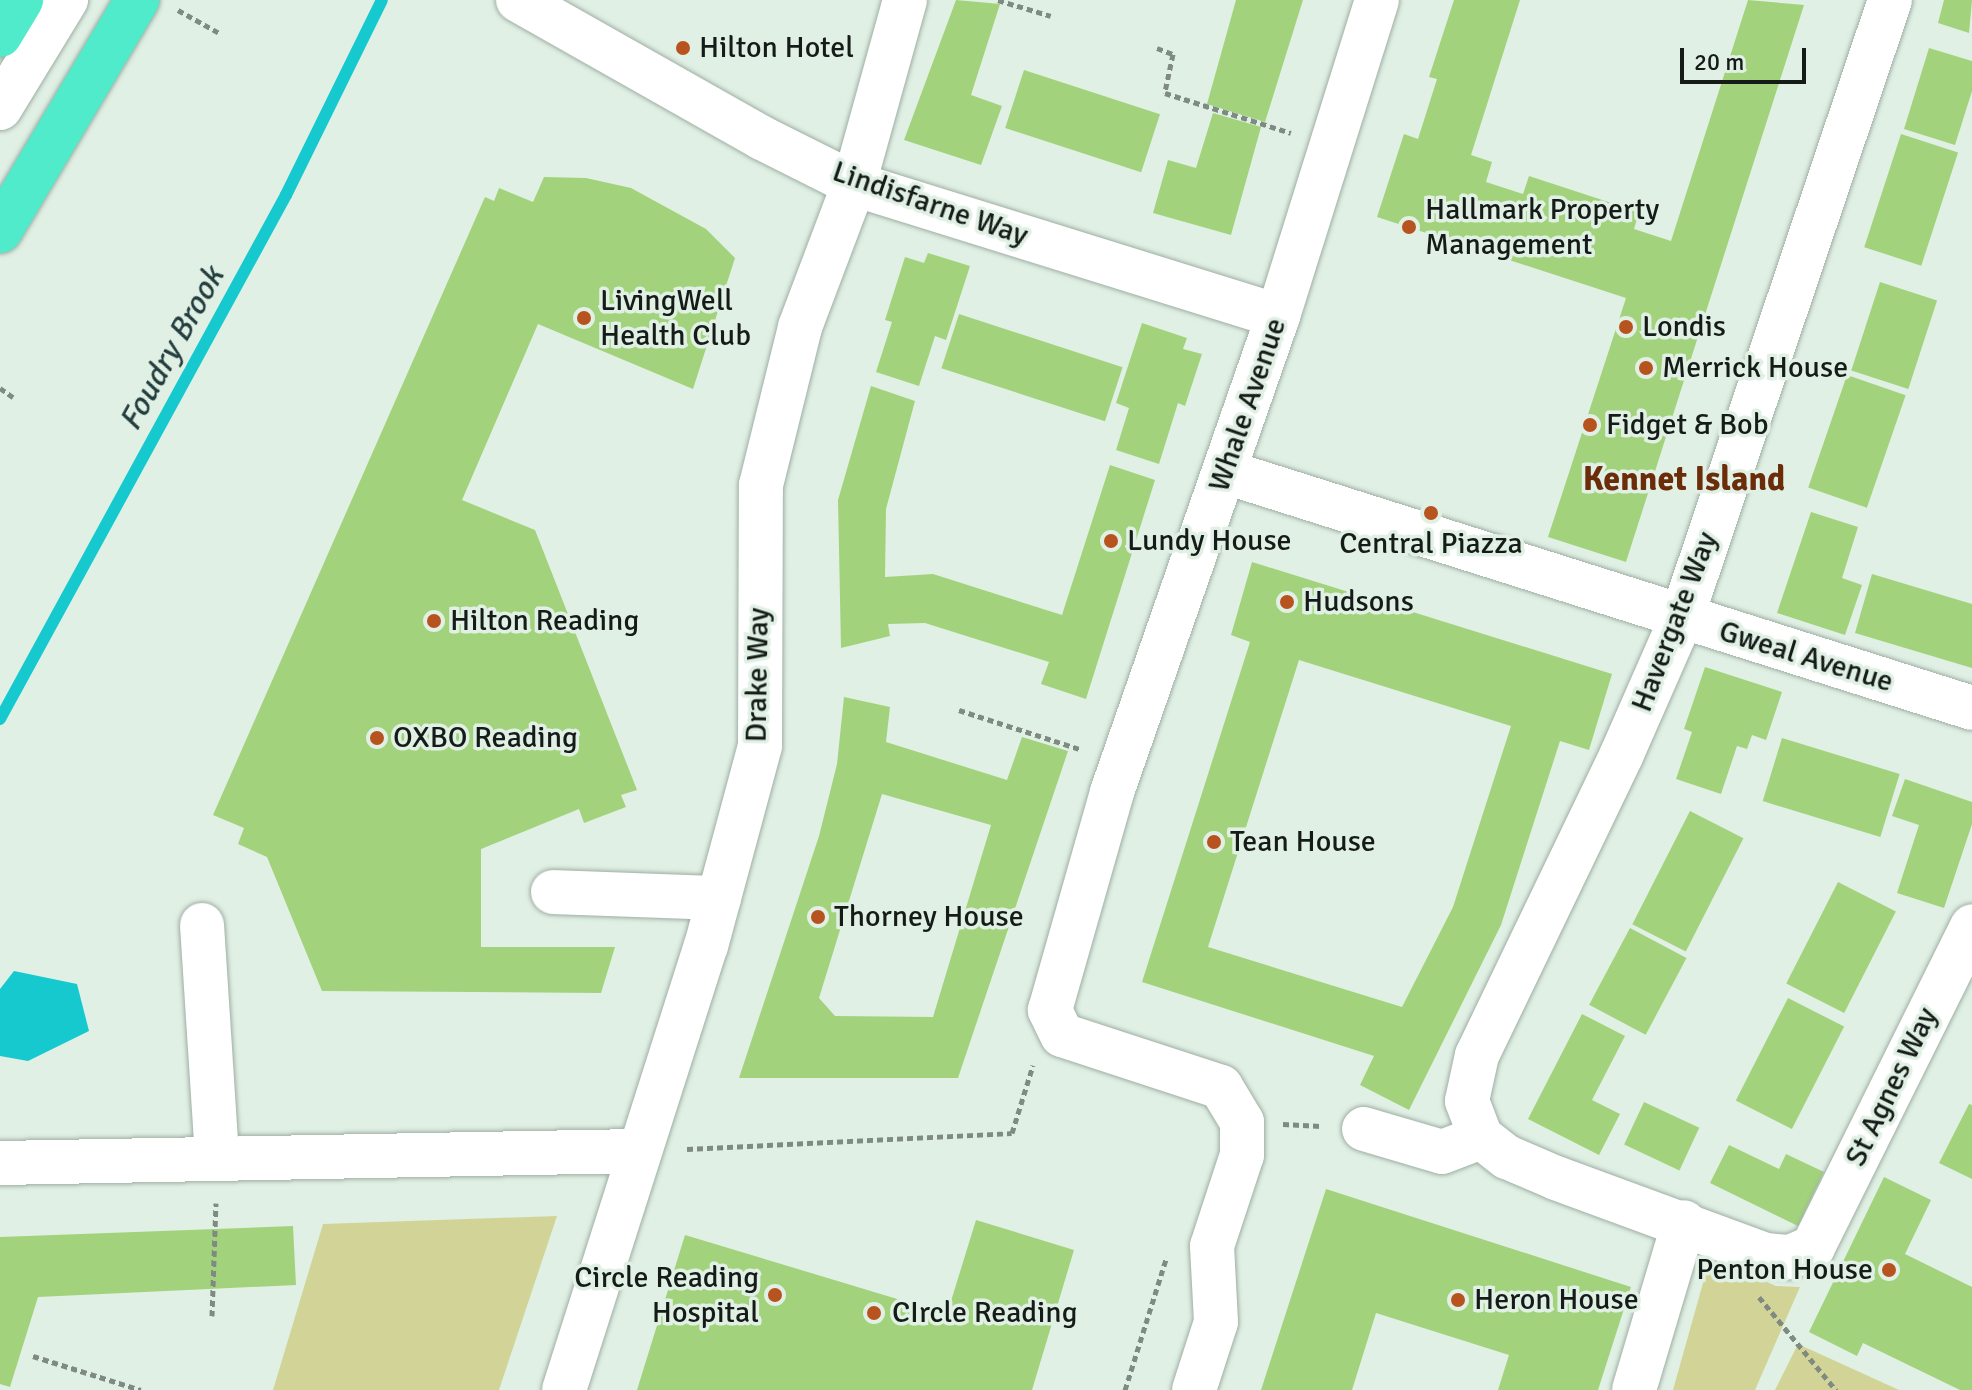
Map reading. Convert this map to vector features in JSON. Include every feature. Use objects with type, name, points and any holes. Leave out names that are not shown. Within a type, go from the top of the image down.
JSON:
[{"type":"highway","points":[[0,35],[21,0]]},
{"type":"highway","points":[[0,231],[155,3]]},
{"type":"street","points":[[0,108],[66,0]]},
{"type":"street","name":"Lindisfarne Way","points":[[518,0],[735,123],[854,184],[1278,316]]},
{"type":"street","name":"Drake Way","points":[[564,1390],[719,898],[760,746],[761,485],[800,327],[854,184],[905,0]]},
{"type":"street","name":"Whale Avenue","points":[[1056,1022],[1122,762],[1226,472],[1377,0]]},
{"type":"street","name":"Havergate Way","points":[[1481,1137],[1467,1101],[1477,1055],[1622,754],[1682,617],[1890,0]]},
{"type":"street","name":"Gweal Avenue","points":[[1226,472],[1972,708]]},
{"type":"street","points":[[553,892],[719,898]]},
{"type":"street","points":[[202,925],[217,1158]]},
{"type":"street","name":"St Agnes Way","points":[[1684,1222],[1765,1255],[1790,1257],[1813,1247],[1972,926]]},
{"type":"street","points":[[1056,1022],[1221,1087],[1242,1122],[1242,1155],[1212,1246],[1216,1322],[1194,1390]]},
{"type":"street","points":[[1364,1129],[1442,1152],[1481,1137],[1507,1157],[1684,1222],[1634,1390]]},
{"type":"street","points":[[0,1163],[638,1151]]},
{"type":"path","points":[[998,0],[1051,16]]},
{"type":"path","points":[[155,3],[221,34]]},
{"type":"path","points":[[1157,48],[1173,54],[1165,93],[1331,145]]},
{"type":"path","points":[[0,388],[13,397]]},
{"type":"path","points":[[959,710],[1122,762]]},
{"type":"path","points":[[638,1151],[1012,1133],[1056,1022]]},
{"type":"path","points":[[1242,1122],[1364,1129]]},
{"type":"path","points":[[212,1316],[217,1158]]},
{"type":"path","points":[[1750,1286],[1836,1390]]},
{"type":"path","points":[[33,1356],[141,1390]]},
{"type":"green space","points":[[557,1216],[499,1390],[273,1390],[323,1224]]},
{"type":"green space","points":[[1710,1258],[1776,1286],[1800,1287],[1755,1390],[1673,1390]]},
{"type":"green space","points":[[1798,1344],[1899,1390],[1775,1390]]},
{"type":"water","points":[[14,971],[77,984],[89,1031],[28,1061],[0,1056],[0,989]]},
{"type":"building","points":[[956,0],[1000,4],[971,95],[1002,106],[981,165],[904,140]]},
{"type":"building","points":[[1236,0],[1303,0],[1265,122],[1207,104]]},
{"type":"building","name":"Merrick House","points":[[1454,0],[1520,0],[1471,155],[1492,162],[1486,182],[1523,194],[1529,176],[1639,212],[1634,229],[1671,241],[1748,0],[1804,5],[1626,562],[1548,537],[1626,298],[1377,217],[1404,134],[1418,139],[1437,79],[1429,77]]},
{"type":"building","points":[[1944,0],[1972,0],[1969,33],[1938,23]]},
{"type":"building","points":[[1929,48],[1972,61],[1972,91],[1955,145],[1904,129]]},
{"type":"building","points":[[1024,70],[1160,114],[1141,172],[1005,128]]},
{"type":"building","points":[[1213,113],[1261,127],[1231,235],[1153,213],[1168,160],[1196,168]]},
{"type":"building","points":[[1901,134],[1958,153],[1921,266],[1864,247]]},
{"type":"building","name":"Hilton Reading","points":[[544,177],[586,178],[631,188],[706,229],[735,258],[693,389],[538,324],[462,500],[535,530],[637,790],[621,795],[626,807],[584,823],[579,809],[481,849],[481,947],[615,947],[601,993],[322,991],[267,857],[238,844],[244,828],[213,815],[485,197],[494,201],[499,188],[533,202]]},
{"type":"building","points":[[928,253],[970,266],[946,340],[935,336],[919,386],[876,372],[892,322],[885,320],[905,257],[924,263]]},
{"type":"building","points":[[1880,282],[1937,301],[1908,389],[1851,370]]},
{"type":"building","points":[[959,314],[1123,367],[1105,421],[941,368]]},
{"type":"building","points":[[1142,323],[1187,338],[1183,349],[1202,354],[1185,406],[1178,403],[1159,464],[1116,450],[1129,408],[1116,403]]},
{"type":"building","points":[[1847,375],[1906,395],[1867,508],[1808,488]]},
{"type":"building","name":"Lundy House","points":[[871,386],[915,401],[886,509],[885,577],[933,574],[1062,615],[1110,465],[1155,480],[1086,699],[1041,684],[1049,662],[925,623],[888,624],[890,636],[841,648],[838,500]]},
{"type":"building","points":[[1811,512],[1858,527],[1842,578],[1862,585],[1845,635],[1777,613]]},
{"type":"building","name":"Tean House","points":[[1252,562],[1612,674],[1589,750],[1560,741],[1501,925],[1409,1110],[1360,1085],[1374,1056],[1142,982],[1250,642],[1231,635]],"holes":[[[1299,660],[1511,726],[1453,907],[1402,1007],[1208,947]]]},
{"type":"building","points":[[1872,574],[1972,604],[1972,668],[1855,633]]},
{"type":"building","points":[[1705,667],[1782,692],[1766,740],[1752,735],[1747,749],[1737,746],[1721,794],[1676,779],[1692,732],[1684,729]]},
{"type":"building","name":"Thorney House","points":[[844,697],[890,707],[886,742],[1007,780],[1022,737],[1068,751],[958,1078],[739,1078],[819,836],[837,764]],"holes":[[[882,794],[991,825],[933,1017],[835,1016],[819,998]]]},
{"type":"building","points":[[1782,738],[1900,774],[1880,837],[1763,801]]},
{"type":"building","points":[[1905,779],[1972,802],[1972,824],[1944,908],[1897,893],[1919,825],[1892,816]]},
{"type":"building","points":[[1690,811],[1743,838],[1686,951],[1632,924]]},
{"type":"building","points":[[1838,882],[1896,912],[1844,1013],[1786,984]]},
{"type":"building","points":[[1630,928],[1687,958],[1646,1035],[1589,1005]]},
{"type":"building","points":[[1788,998],[1844,1027],[1792,1129],[1736,1100]]},
{"type":"building","points":[[1582,1014],[1625,1036],[1592,1100],[1620,1114],[1599,1155],[1528,1119]]},
{"type":"building","points":[[1644,1102],[1699,1128],[1679,1170],[1624,1145]]},
{"type":"building","points":[[1969,1104],[1972,1105],[1972,1179],[1939,1163]]},
{"type":"building","points":[[1729,1145],[1779,1169],[1786,1154],[1824,1172],[1798,1226],[1710,1183]]},
{"type":"building","name":"Penton House","points":[[1884,1177],[1931,1200],[1905,1254],[1972,1287],[1972,1390],[1960,1390],[1863,1343],[1857,1356],[1809,1332]]},
{"type":"building","name":"Heron House","points":[[1326,1189],[1631,1287],[1598,1390],[1498,1390],[1509,1355],[1376,1313],[1352,1390],[1261,1390]]},
{"type":"building","name":"Circle Reading Hospital","points":[[976,1220],[1074,1250],[1032,1390],[637,1390],[685,1235],[947,1314]]},
{"type":"building","points":[[293,1226],[296,1285],[38,1297],[10,1387],[0,1384],[0,1237]]},
{"type":"waterway","name":"Foudry Brook","points":[[0,719],[286,195],[382,0]]},
{"type":"place","name":"Hilton Hotel","points":[[683,48]]},
{"type":"place","name":"Hallmark Property Management","points":[[1409,227]]},
{"type":"place","name":"LivingWell Health Club","points":[[584,318]]},
{"type":"place","name":"Londis","points":[[1626,327]]},
{"type":"place","name":"Merrick House","points":[[1646,368]]},
{"type":"place","name":"Fidget & Bob","points":[[1590,425]]},
{"type":"place","name":"Central Piazza","points":[[1431,513]]},
{"type":"place","name":"Lundy House","points":[[1111,541]]},
{"type":"place","name":"Hudsons","points":[[1287,602]]},
{"type":"place","name":"Hilton Reading","points":[[434,621]]},
{"type":"place","name":"OXBO Reading","points":[[377,738]]},
{"type":"place","name":"Tean House","points":[[1214,842]]},
{"type":"place","name":"Thorney House","points":[[818,917]]},
{"type":"place","name":"Penton House","points":[[1889,1270]]},
{"type":"place","name":"Circle Reading Hospital","points":[[775,1295]]},
{"type":"place","name":"Heron House","points":[[1458,1300]]},
{"type":"place","name":"CIrcle Reading","points":[[874,1313]]},
{"type":"district","name":"Kennet Island","points":[[1684,480]]}]
